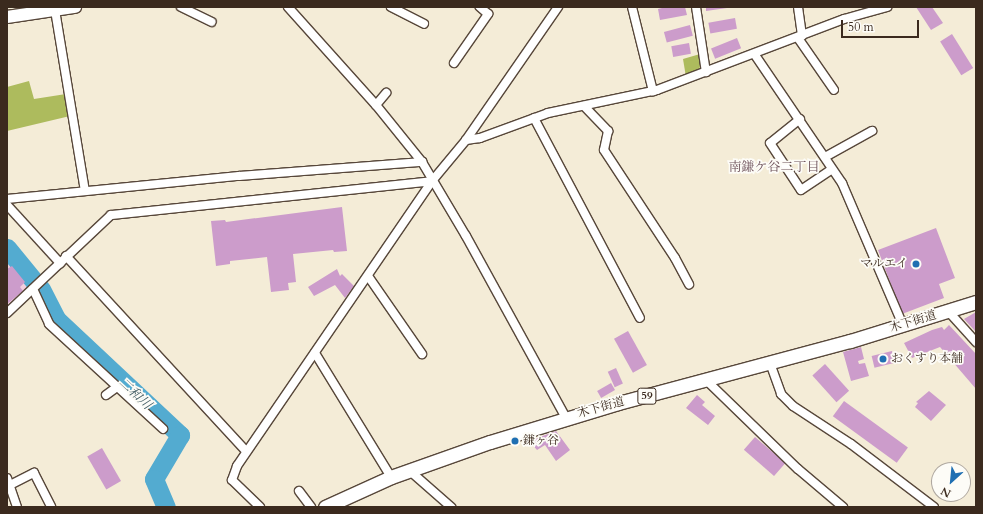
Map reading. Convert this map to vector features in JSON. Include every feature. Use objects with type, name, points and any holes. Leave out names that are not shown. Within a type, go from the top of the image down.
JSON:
[{"type":"main road","name":"木下街道","points":[[325,507],[391,477],[566,418],[770,363],[903,325],[976,302]]},
{"type":"street","points":[[7,17],[75,7]]},
{"type":"street","points":[[181,7],[212,22]]},
{"type":"street","points":[[288,7],[376,105],[422,162],[466,236],[566,418]]},
{"type":"street","points":[[390,7],[424,24]]},
{"type":"street","points":[[454,63],[488,14],[480,7]]},
{"type":"street","points":[[260,507],[232,480],[246,451],[316,353],[432,181],[466,140],[558,7]]},
{"type":"street","points":[[632,7],[654,91]]},
{"type":"street","points":[[696,7],[706,72]]},
{"type":"street","points":[[798,7],[800,37],[834,90]]},
{"type":"street","points":[[466,140],[480,138],[534,118],[654,91],[755,55],[844,19],[887,7]]},
{"type":"street","points":[[55,10],[85,191]]},
{"type":"street","points":[[755,55],[800,119],[842,183],[903,325]]},
{"type":"street","points":[[376,105],[386,93]]},
{"type":"street","points":[[584,106],[608,131],[604,150],[675,258],[689,284]]},
{"type":"street","points":[[534,118],[640,318]]},
{"type":"street","points":[[800,119],[770,143],[801,190],[832,169]]},
{"type":"street","points":[[824,157],[872,130]]},
{"type":"street","points":[[7,199],[422,162]]},
{"type":"street","points":[[7,313],[37,287],[66,256],[111,215],[118,213],[432,181]]},
{"type":"street","points":[[7,205],[60,263]]},
{"type":"street","points":[[66,256],[246,451]]},
{"type":"street","points":[[368,276],[422,354]]},
{"type":"street","points":[[37,287],[49,324],[163,430]]},
{"type":"street","points":[[948,311],[976,342]]},
{"type":"street","points":[[316,353],[391,477]]},
{"type":"street","points":[[770,363],[781,394],[793,406],[846,440],[934,507]]},
{"type":"street","points":[[706,380],[798,469],[843,507]]},
{"type":"street","points":[[106,395],[117,388]]},
{"type":"street","points":[[410,471],[451,507]]},
{"type":"street","points":[[17,507],[9,482],[34,473],[51,507]]},
{"type":"street","points":[[299,491],[311,507]]},
{"type":"shaded area","points":[[7,253],[32,284],[7,307]]},
{"type":"green space","points":[[700,54],[702,63],[699,69],[686,77],[683,59]]},
{"type":"green space","points":[[29,81],[34,99],[66,94],[70,116],[7,131],[7,87]]},
{"type":"building","points":[[666,7],[685,7],[687,15],[660,20],[658,9]]},
{"type":"building","points":[[706,7],[727,7],[727,8],[706,11]]},
{"type":"building","points":[[916,7],[932,7],[943,23],[931,30]]},
{"type":"building","points":[[735,18],[737,29],[710,34],[708,23]]},
{"type":"building","points":[[690,25],[693,36],[667,43],[664,32]]},
{"type":"building","points":[[952,34],[973,68],[961,75],[940,41]]},
{"type":"building","points":[[737,38],[741,48],[715,59],[711,48]]},
{"type":"building","points":[[689,43],[691,54],[673,57],[671,46]]},
{"type":"building","points":[[342,207],[347,251],[334,252],[333,250],[293,254],[296,282],[288,283],[289,290],[271,292],[267,257],[230,261],[230,264],[216,266],[211,221],[225,220],[226,222]]},
{"type":"building","name":"マルエイ","points":[[936,228],[955,278],[939,284],[944,298],[902,314],[878,250]]},
{"type":"building","points":[[12,266],[25,282],[20,287],[23,291],[7,304],[7,269]]},
{"type":"building","points":[[337,269],[340,276],[342,274],[354,286],[345,298],[335,285],[314,296],[308,287]]},
{"type":"building","points":[[976,312],[976,332],[964,319]]},
{"type":"building","points":[[949,325],[976,354],[976,389],[940,347],[912,358],[904,343],[932,330],[942,327],[944,330]]},
{"type":"building","points":[[628,331],[647,365],[633,373],[614,339]]},
{"type":"building","points":[[861,347],[864,359],[858,361],[859,364],[865,363],[869,376],[851,381],[843,352]]},
{"type":"building","points":[[892,351],[895,363],[875,368],[872,356]]},
{"type":"building","points":[[825,364],[849,391],[836,402],[812,375]]},
{"type":"building","points":[[616,368],[623,384],[615,387],[608,372]]},
{"type":"building","points":[[611,383],[615,390],[601,398],[597,391]]},
{"type":"building","points":[[929,391],[946,405],[931,421],[915,407],[918,403],[916,402]]},
{"type":"building","points":[[697,395],[705,402],[702,405],[715,416],[708,425],[686,408]]},
{"type":"building","points":[[844,401],[908,447],[897,463],[833,416]]},
{"type":"building","points":[[556,431],[570,450],[556,461],[545,445],[537,450],[529,441]]},
{"type":"building","points":[[755,437],[785,463],[774,476],[744,450]]},
{"type":"building","points":[[102,448],[121,481],[106,489],[87,456]]},
{"type":"waterway","name":"二和川","points":[[7,248],[34,281]]},
{"type":"waterway","name":"二和川","points":[[41,289],[56,319],[180,435],[154,479],[166,507]]},
{"type":"place","name":"マルエイ","points":[[916,264]]},
{"type":"place","name":"おくすり本舗","points":[[883,359]]},
{"type":"place","name":"鎌ヶ谷","points":[[515,441]]},
{"type":"district","name":"南鎌ケ谷二丁目","points":[[774,167]]}]
